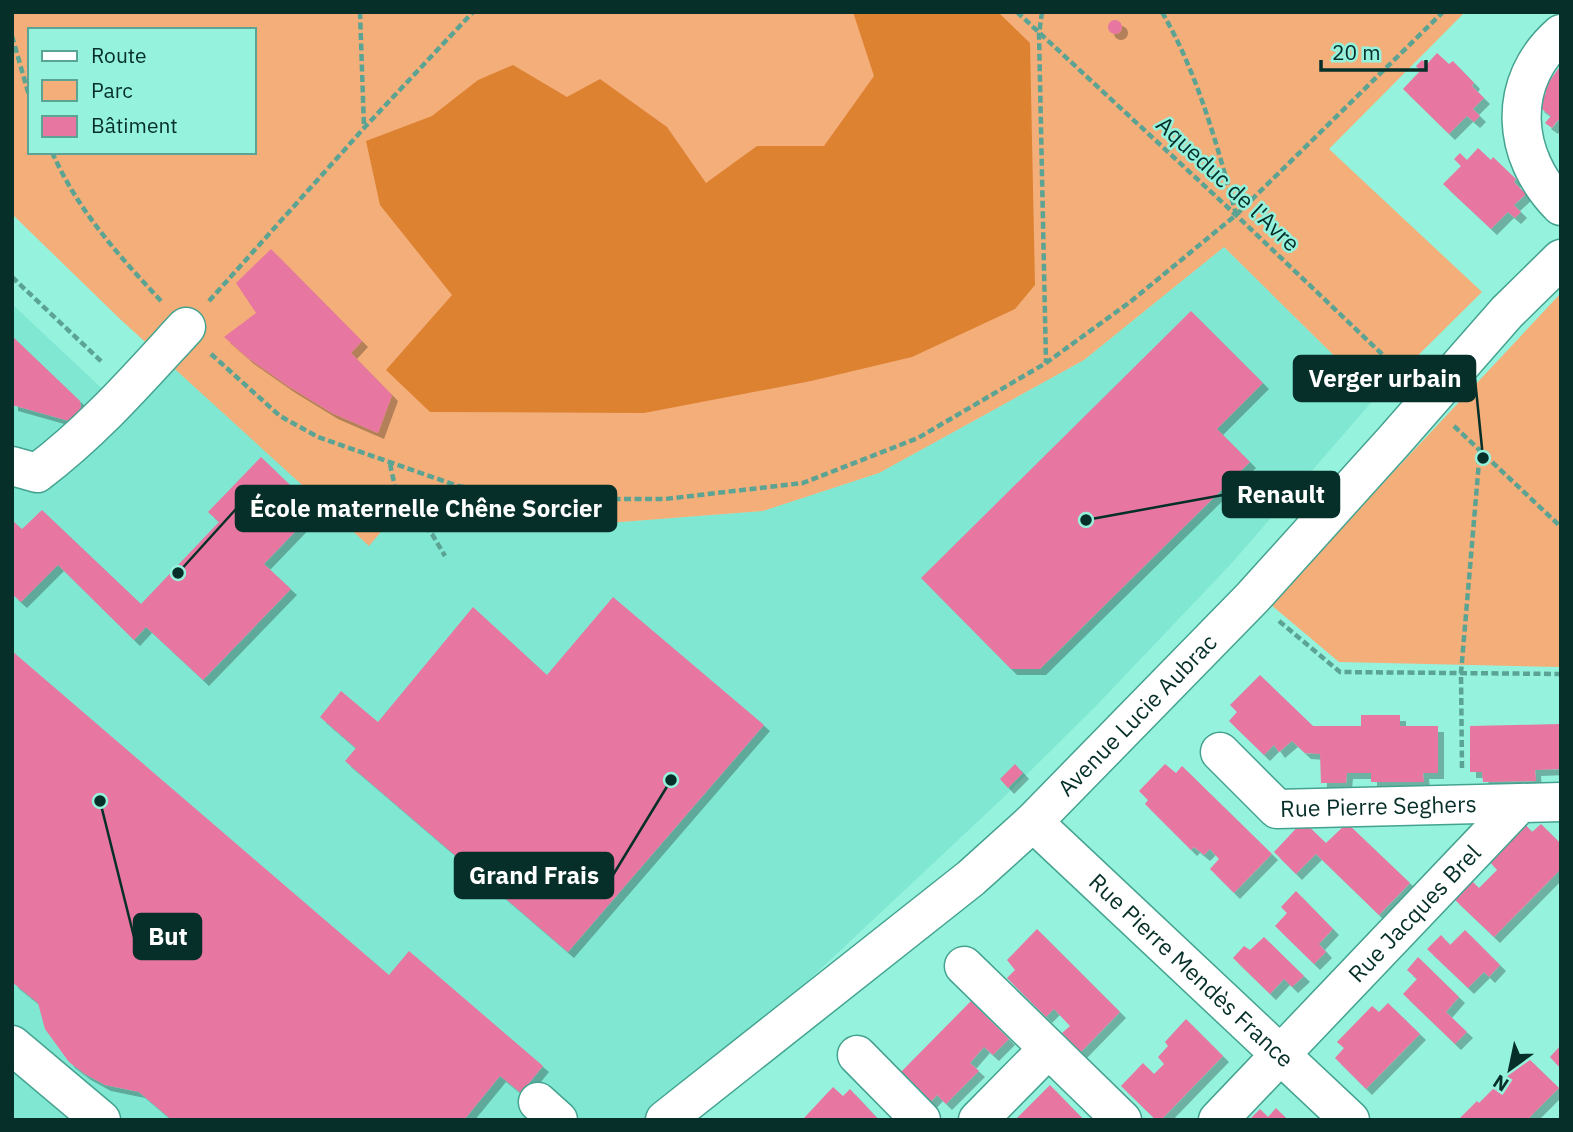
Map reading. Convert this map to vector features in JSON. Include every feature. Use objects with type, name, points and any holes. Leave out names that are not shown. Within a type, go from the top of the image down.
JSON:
[{"type":"street","points":[[1561,34],[1535,62],[1522,91],[1521,128],[1531,164],[1561,206]]},
{"type":"street","name":"Avenue Lucie Aubrac","points":[[665,1120],[971,878],[1033,822],[1252,598],[1394,442],[1507,312],[1561,259]]},
{"type":"street","points":[[12,466],[37,473],[67,451],[186,327]]},
{"type":"street","name":"Rue Pierre Seghers","points":[[1220,752],[1277,809],[1520,803]]},
{"type":"street","points":[[1520,803],[1561,802]]},
{"type":"street","name":"Rue Jacques Brel","points":[[1217,1120],[1520,803]]},
{"type":"street","name":"Rue Pierre Mendès France","points":[[1033,822],[1350,1120]]},
{"type":"street","points":[[964,966],[1122,1120]]},
{"type":"street","points":[[12,1045],[101,1120]]},
{"type":"street","points":[[978,1120],[1048,1049]]},
{"type":"street","points":[[857,1055],[921,1120]]},
{"type":"path","points":[[360,12],[364,128]]},
{"type":"path","points":[[186,327],[364,128],[473,12]]},
{"type":"path","name":"Aqueduc de l'Avre","points":[[1017,12],[1413,384]]},
{"type":"path","points":[[1042,12],[1039,34],[1046,363]]},
{"type":"path","points":[[1162,12],[1178,39],[1214,134],[1236,215]]},
{"type":"path","points":[[53,154],[65,183],[113,250],[222,366],[280,416],[318,438],[458,486],[546,499],[666,499],[803,483],[918,438],[1046,363],[1130,302],[1236,215],[1443,12]]},
{"type":"path","points":[[12,36],[28,92]]},
{"type":"path","points":[[12,277],[129,388]]},
{"type":"path","points":[[1451,423],[1561,527]]},
{"type":"path","points":[[1462,803],[1461,673],[1480,450]]},
{"type":"path","points":[[390,464],[395,487],[406,509],[432,534],[445,556]]},
{"type":"path","points":[[1252,598],[1340,673],[1561,674]]},
{"type":"shaded area","points":[[853,12],[998,12],[1030,43],[1035,285],[1015,309],[912,357],[811,381],[644,413],[430,412],[386,370],[452,295],[380,205],[366,141],[432,116],[478,80],[513,65],[567,97],[600,79],[667,127],[706,183],[757,146],[824,146],[874,76]]},
{"type":"shaded area","points":[[1224,247],[1376,397],[1230,565],[1096,706],[1005,796],[713,1070],[652,1120],[12,1120],[12,304],[112,398],[158,354],[418,488],[608,523],[763,511],[879,473],[1084,360]]},
{"type":"green space","points":[[12,12],[1465,12],[1329,149],[1482,292],[1376,397],[1224,247],[1084,360],[879,473],[763,511],[608,523],[418,488],[369,546],[120,319],[12,214]]},
{"type":"green space","points":[[1561,293],[1561,667],[1339,662],[1270,604]]},
{"type":"building","points":[[1112,20],[1118,20],[1122,27],[1118,34],[1112,34],[1108,30],[1108,24]]},
{"type":"building","points":[[1437,53],[1449,64],[1453,61],[1484,98],[1473,109],[1480,116],[1474,122],[1467,116],[1449,134],[1403,89],[1420,71],[1416,66],[1422,60],[1427,64]]},
{"type":"building","points":[[1561,65],[1561,122],[1558,120],[1552,128],[1545,123],[1551,116],[1538,106],[1546,93],[1543,90]]},
{"type":"building","points":[[1478,148],[1491,160],[1493,157],[1516,179],[1514,182],[1526,194],[1514,205],[1521,212],[1515,218],[1508,212],[1491,229],[1443,184],[1461,166],[1454,159],[1460,153],[1467,160]]},
{"type":"building","points":[[271,249],[362,341],[351,353],[392,395],[378,433],[332,413],[288,386],[224,337],[256,313],[236,283]]},
{"type":"building","points":[[1191,311],[1263,383],[1217,429],[1250,462],[1040,669],[1011,669],[921,578]]},
{"type":"building","points":[[12,336],[80,401],[82,414],[69,421],[12,405]]},
{"type":"building","points":[[261,457],[316,510],[264,564],[291,589],[203,680],[146,627],[134,640],[58,565],[21,602],[12,594],[12,524],[14,522],[22,529],[42,510],[141,604],[219,522],[208,512]]},
{"type":"building","points":[[613,597],[764,725],[568,952],[345,761],[356,748],[320,717],[341,691],[378,722],[473,607],[547,675]]},
{"type":"building","points":[[12,651],[389,975],[409,951],[543,1066],[521,1093],[500,1076],[464,1120],[172,1120],[139,1092],[105,1085],[69,1062],[45,1029],[38,1003],[12,982]]},
{"type":"building","points":[[1260,675],[1313,726],[1361,726],[1361,715],[1400,715],[1400,726],[1438,726],[1438,773],[1423,773],[1424,782],[1371,782],[1371,773],[1347,773],[1346,783],[1321,783],[1320,754],[1305,753],[1292,741],[1279,752],[1274,745],[1264,755],[1229,721],[1237,712],[1230,705]]},
{"type":"building","points":[[1561,724],[1561,769],[1535,770],[1536,781],[1483,782],[1482,772],[1470,772],[1470,726]]},
{"type":"building","points":[[1015,764],[1023,773],[1008,788],[1000,779]]},
{"type":"building","points":[[1165,764],[1176,773],[1182,766],[1272,854],[1234,893],[1210,869],[1219,859],[1210,849],[1204,855],[1194,847],[1191,850],[1145,804],[1148,800],[1139,791]]},
{"type":"building","points":[[1303,821],[1326,843],[1347,823],[1410,883],[1379,915],[1316,854],[1296,874],[1274,852]]},
{"type":"building","points":[[1525,824],[1532,832],[1541,824],[1561,844],[1561,869],[1494,937],[1453,898],[1471,880],[1479,888],[1497,870],[1489,861]]},
{"type":"building","points":[[1296,891],[1333,929],[1319,944],[1326,952],[1314,964],[1275,926],[1287,913],[1281,907]]},
{"type":"building","points":[[1037,929],[1120,1012],[1081,1052],[1062,1033],[1070,1026],[1054,1009],[1046,1017],[1007,978],[1015,970],[1007,960]]},
{"type":"building","points":[[1465,930],[1500,965],[1489,977],[1484,972],[1468,988],[1427,949],[1441,935],[1450,945]]},
{"type":"building","points":[[1264,937],[1304,976],[1292,987],[1284,979],[1270,994],[1233,958],[1244,946],[1250,950]]},
{"type":"building","points":[[1418,957],[1459,997],[1446,1012],[1467,1032],[1455,1044],[1403,994],[1417,979],[1407,970]]},
{"type":"building","points":[[971,1001],[1009,1039],[993,1055],[984,1047],[970,1063],[979,1071],[946,1104],[937,1095],[929,1104],[899,1074]]},
{"type":"building","points":[[1388,1003],[1420,1034],[1366,1089],[1335,1058],[1344,1048],[1337,1042],[1372,1006],[1379,1012]]},
{"type":"building","points":[[1186,1019],[1223,1056],[1161,1120],[1156,1120],[1121,1086],[1143,1063],[1154,1074],[1164,1064],[1158,1057],[1168,1046],[1165,1042]]},
{"type":"building","points":[[1561,1045],[1561,1069],[1550,1057]]},
{"type":"building","points":[[1526,1056],[1559,1088],[1527,1120],[1458,1120],[1477,1101],[1479,1103]]},
{"type":"building","points":[[1050,1085],[1084,1120],[1015,1120]]},
{"type":"building","points":[[833,1087],[843,1096],[850,1089],[879,1120],[806,1120],[804,1118]]},
{"type":"building","points":[[1276,1108],[1288,1120],[1249,1120],[1260,1109],[1268,1117]]},
{"type":"place","name":"Verger urbain","points":[[1483,458]]},
{"type":"place","name":"Renault","points":[[1086,520]]},
{"type":"place","name":"École maternelle Chêne Sorcier","points":[[178,573]]},
{"type":"place","name":"Grand Frais","points":[[671,780]]},
{"type":"place","name":"But","points":[[100,801]]}]
